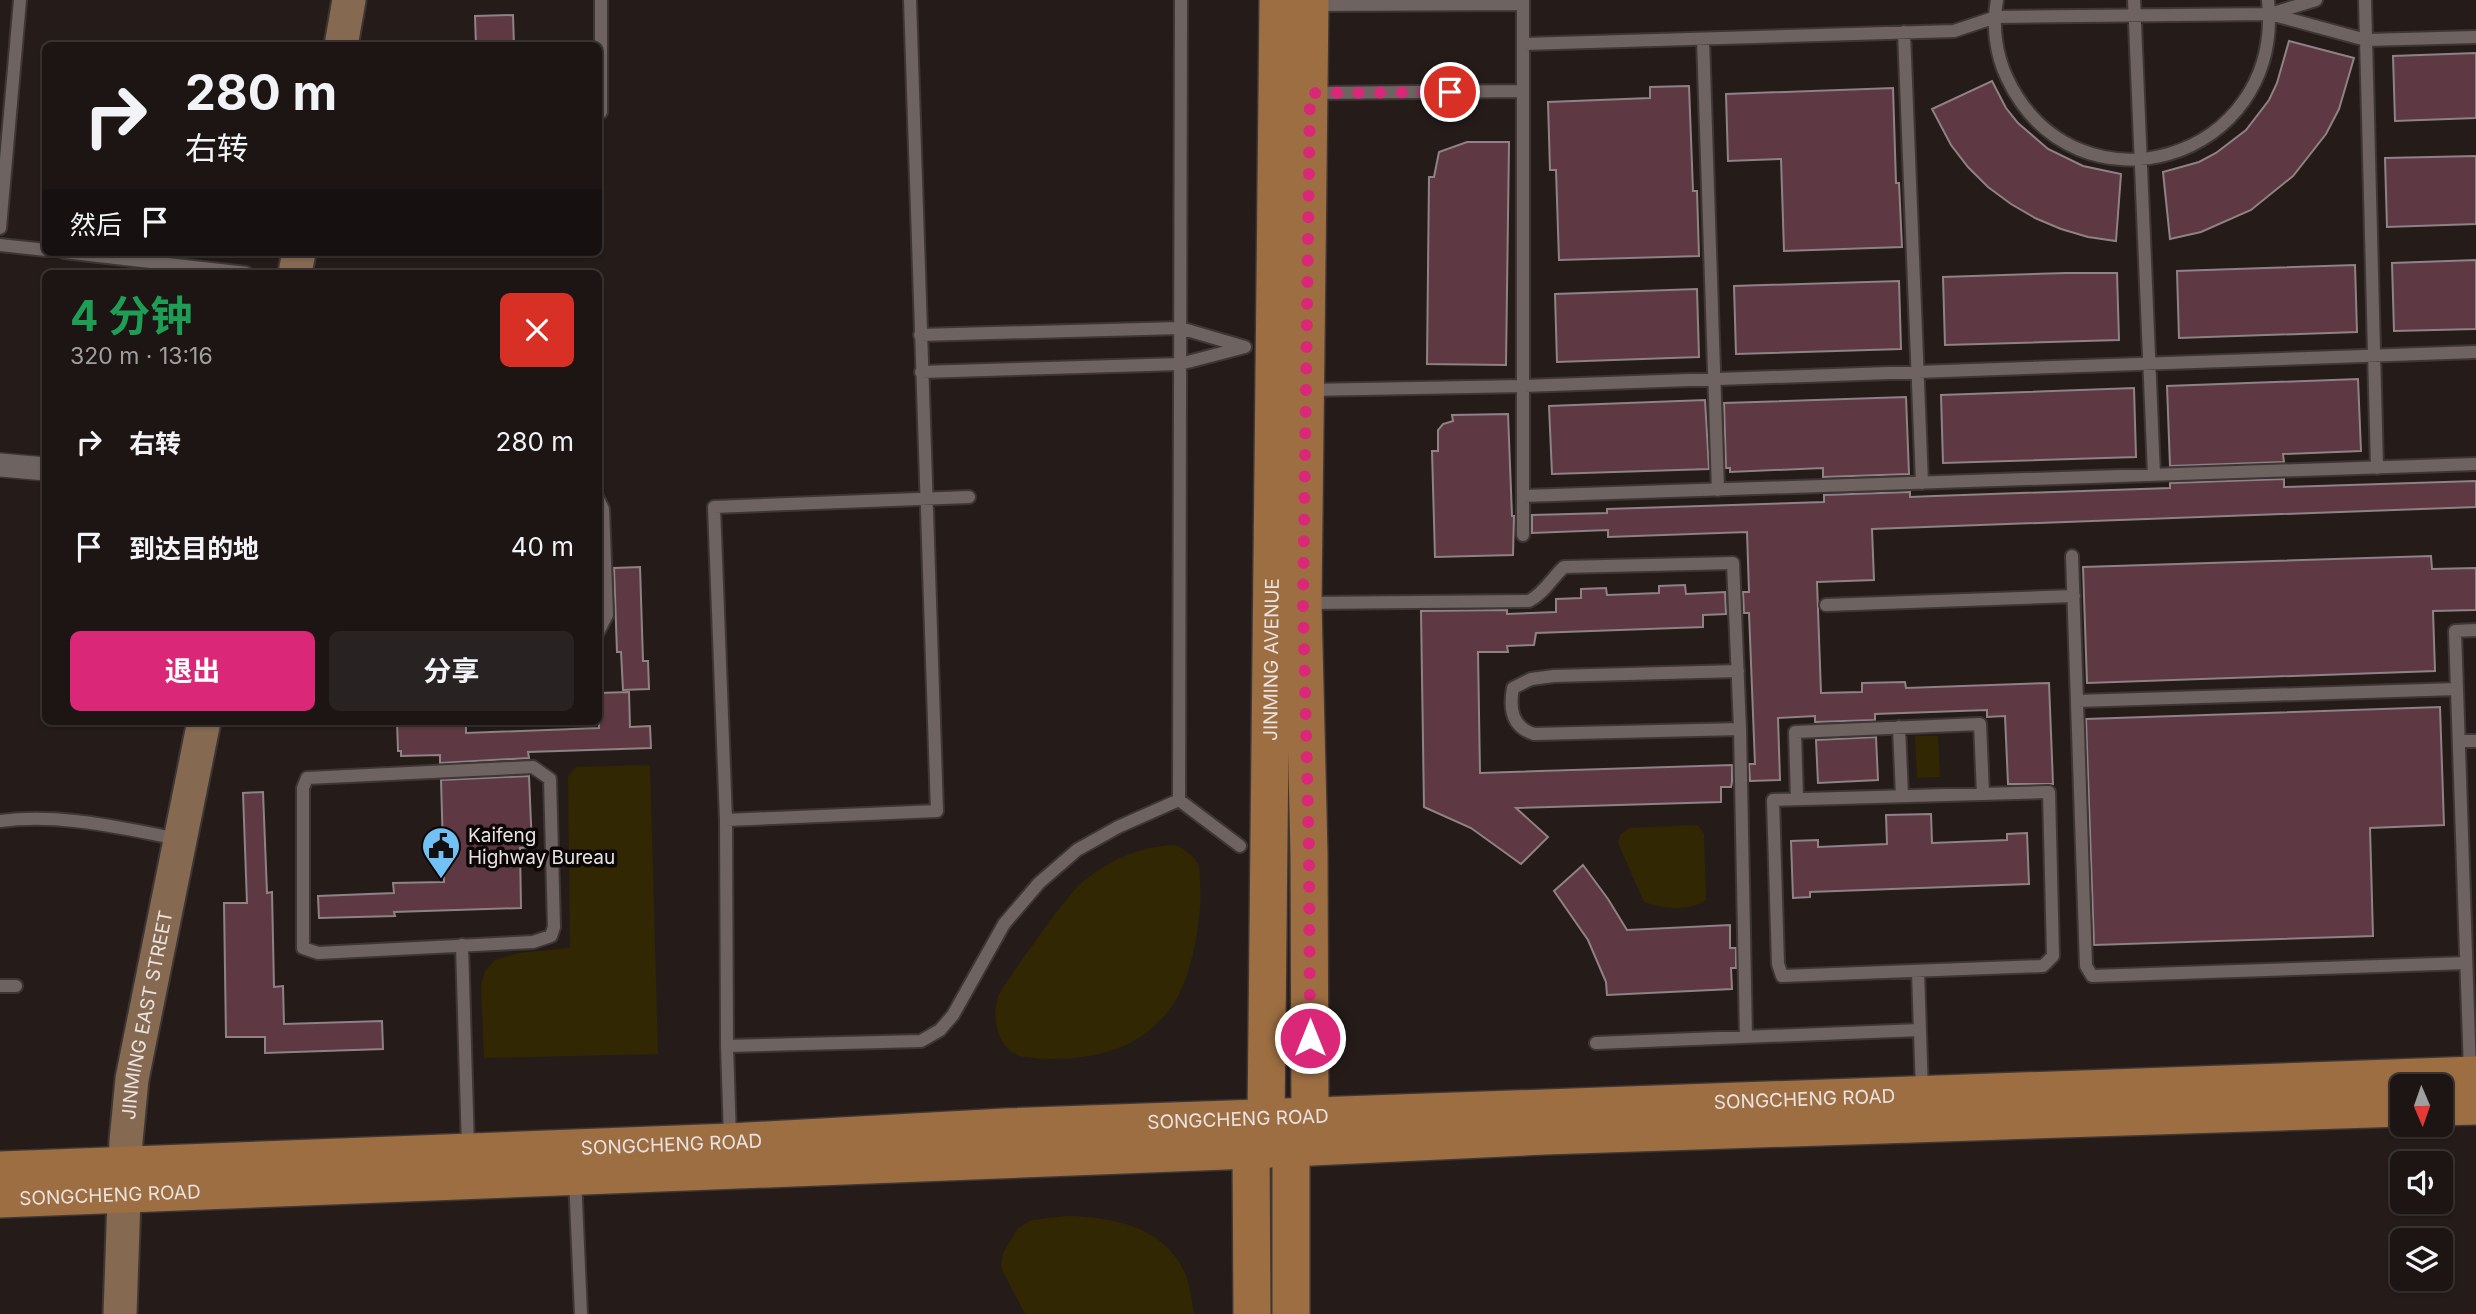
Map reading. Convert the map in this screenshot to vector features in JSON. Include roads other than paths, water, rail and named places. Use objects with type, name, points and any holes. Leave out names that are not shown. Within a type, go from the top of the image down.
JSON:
[{"type":"main road","name":"JINMING AVENUE","points":[[1300,2],[1310,93],[1303,603],[1309,853],[1310,1117]]},
{"type":"main road","name":"JINMING AVENUE","points":[[1252,1314],[1258,1134],[1261,347],[1300,2]]},
{"type":"main road","name":"SONGCHENG ROAD","points":[[0,1170],[124,1180],[575,1175],[1258,1134],[1310,1117],[1922,1096],[2474,1085]]},
{"type":"main road","points":[[2454,1098],[2474,1085]]},
{"type":"main road","name":"SONGCHENG ROAD","points":[[0,1199],[124,1180],[468,1152],[730,1142],[1005,1127],[1258,1134],[1291,1148],[1545,1136],[2390,1108]]},
{"type":"main road","points":[[1291,1314],[1291,1148],[1310,1117]]},
{"type":"street","points":[[342,42],[349,0]]},
{"type":"street","points":[[0,465],[42,469]]},
{"type":"street","name":"JINMING EAST STREET","points":[[120,1314],[124,1180],[132,1079],[203,725]]},
{"type":"lane","points":[[0,228],[20,0]]},
{"type":"lane","points":[[601,0],[601,42]]},
{"type":"lane","points":[[726,820],[937,811],[910,0]]},
{"type":"lane","points":[[1179,800],[1181,0]]},
{"type":"lane","points":[[1995,0],[1998,50],[2004,71],[2020,100],[2041,125],[2058,138],[2097,155],[2140,159],[2181,151],[2218,130],[2233,116],[2257,81],[2264,62],[2269,41],[2269,7]]},
{"type":"lane","points":[[2134,0],[2154,475]]},
{"type":"lane","points":[[1523,44],[1954,31],[1996,17],[2135,15],[2269,7],[2316,0]]},
{"type":"lane","points":[[2365,0],[2377,468]]},
{"type":"lane","points":[[1300,2],[1523,2],[1523,535]]},
{"type":"lane","points":[[2269,7],[2366,40],[2476,37]]},
{"type":"lane","points":[[1904,32],[1922,483]]},
{"type":"lane","points":[[1703,39],[1718,490]]},
{"type":"lane","points":[[1310,93],[1523,92]]},
{"type":"lane","points":[[0,245],[42,250]]},
{"type":"lane","points":[[99,256],[220,270]]},
{"type":"lane","points":[[920,335],[1180,328],[1261,347]]},
{"type":"lane","points":[[921,372],[1180,364],[1261,347]]},
{"type":"lane","points":[[1305,390],[1523,386],[2476,352]]},
{"type":"lane","points":[[1523,496],[2476,464]]},
{"type":"lane","points":[[730,1142],[726,820],[714,507],[969,497]]},
{"type":"lane","points":[[602,507],[607,615],[602,624]]},
{"type":"lane","points":[[2072,556],[2086,965],[2092,976],[2466,963]]},
{"type":"lane","points":[[1303,603],[1529,601],[1542,594],[1548,582],[1564,568],[1733,563],[1740,729],[1746,1037]]},
{"type":"lane","points":[[1826,605],[2074,596]]},
{"type":"lane","points":[[2474,1085],[2466,963],[2455,631],[2476,630]]},
{"type":"lane","points":[[1738,671],[1554,676],[1531,679],[1513,688],[1512,713],[1518,726],[1534,734],[1740,729]]},
{"type":"lane","points":[[2077,701],[2457,689]]},
{"type":"lane","points":[[1797,799],[1795,732],[1980,724],[1983,794]]},
{"type":"lane","points":[[1899,727],[1902,796]]},
{"type":"lane","points":[[2459,741],[2476,741]]},
{"type":"lane","points":[[533,767],[550,779],[554,927],[551,936],[533,942],[462,945],[318,953],[303,948],[303,788],[307,778],[533,767]]},
{"type":"lane","points":[[2049,792],[2053,956],[2043,966],[1782,976],[1778,964],[1773,800],[1902,796],[2049,792]]},
{"type":"lane","points":[[1179,800],[1240,846]]},
{"type":"lane","points":[[727,1046],[921,1041],[940,1030],[953,1015],[1004,924],[1039,883],[1077,850],[1118,827],[1179,800]]},
{"type":"lane","points":[[0,821],[22,818],[78,821],[180,839]]},
{"type":"lane","points":[[462,945],[468,1152]]},
{"type":"lane","points":[[1917,971],[1922,1096]]},
{"type":"lane","points":[[0,986],[16,986]]},
{"type":"lane","points":[[1596,1043],[1920,1030]]},
{"type":"lane","points":[[575,1175],[581,1314]]},
{"type":"place","name":"Kaifeng Highway Bureau","points":[[441,880]]}]
